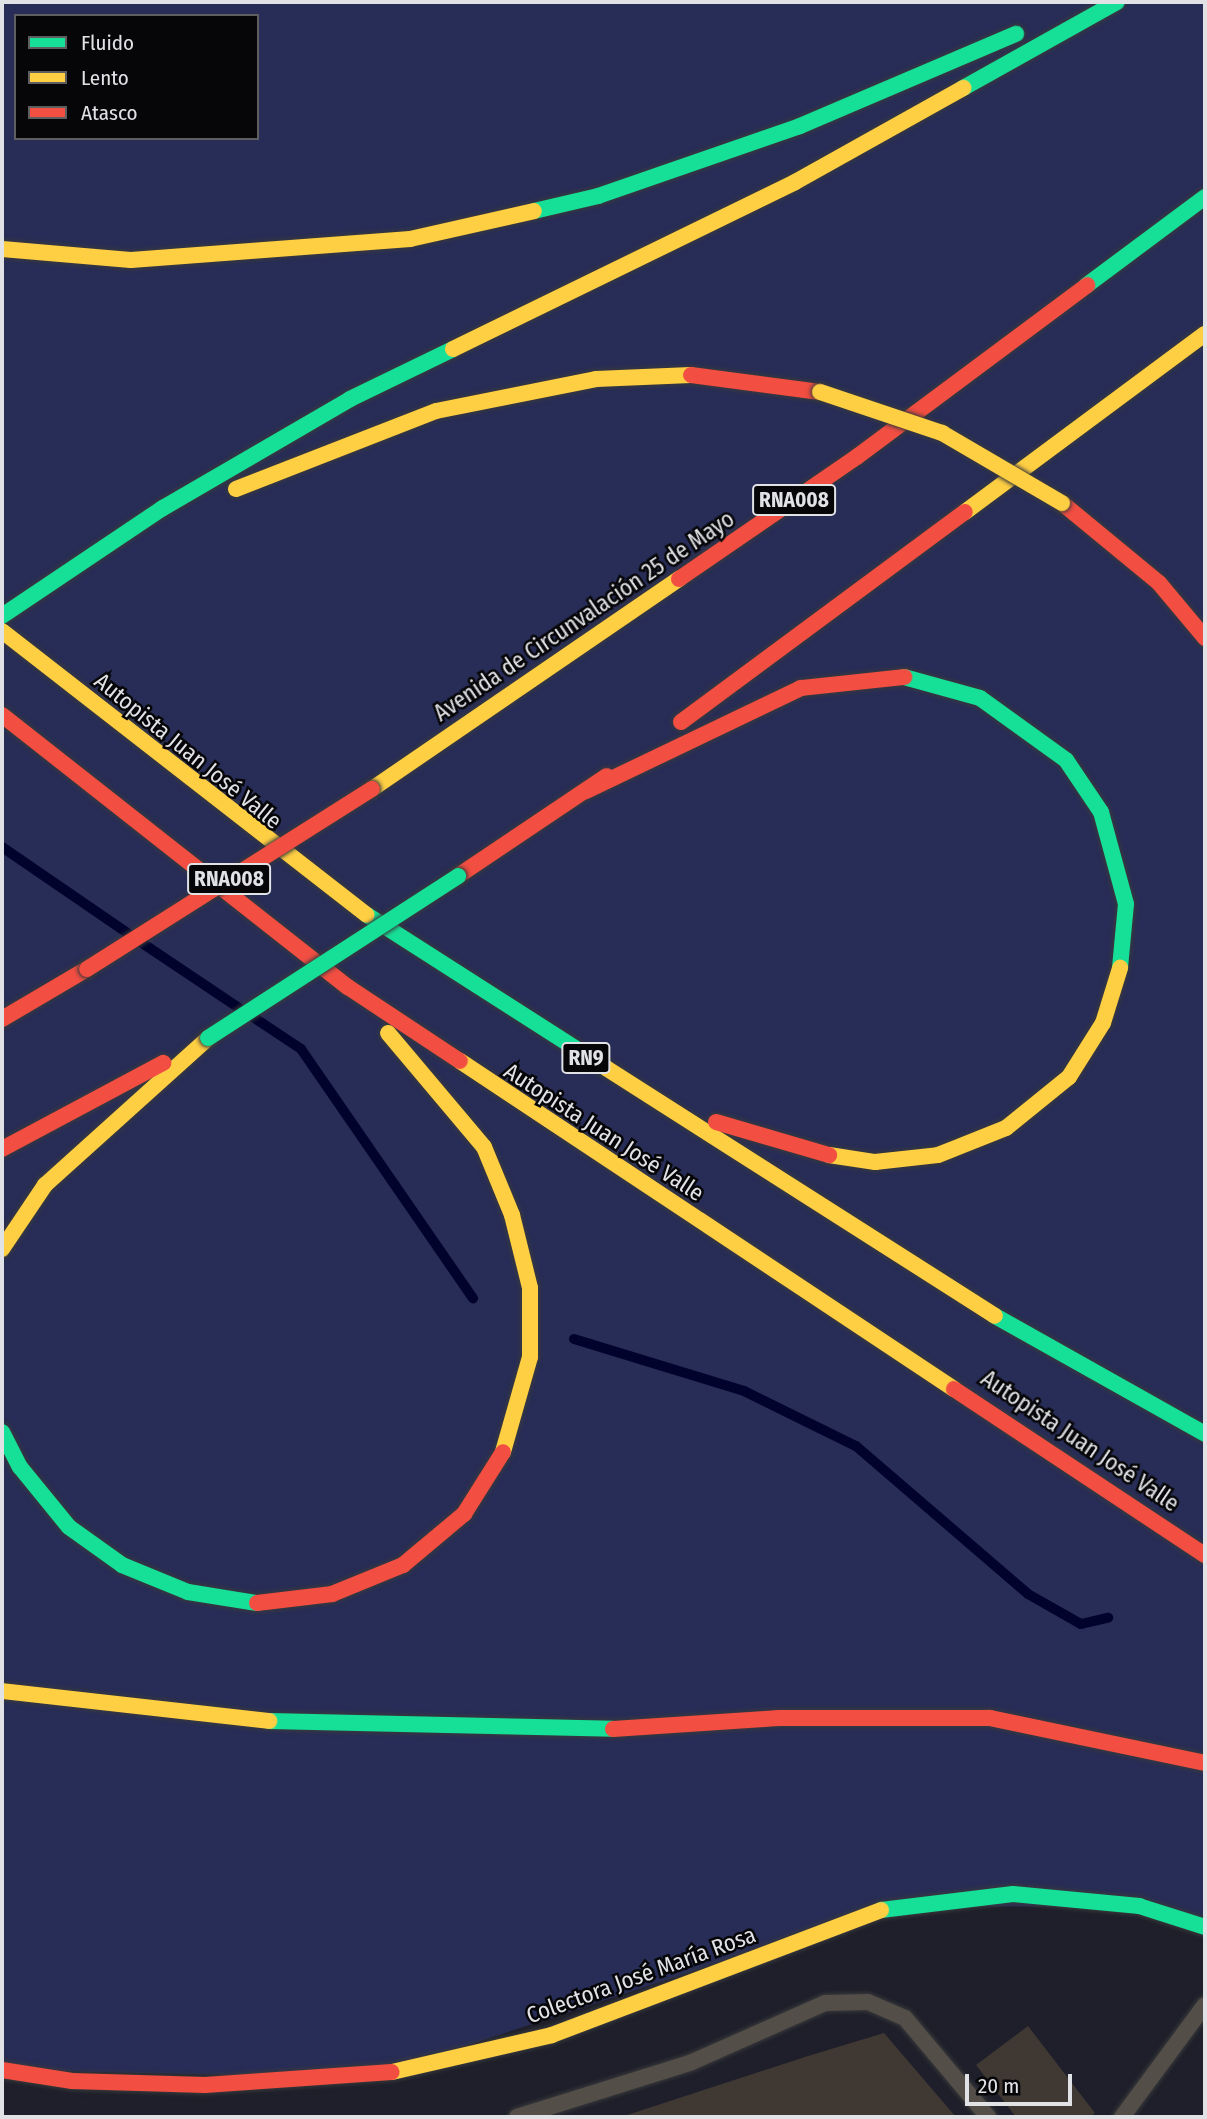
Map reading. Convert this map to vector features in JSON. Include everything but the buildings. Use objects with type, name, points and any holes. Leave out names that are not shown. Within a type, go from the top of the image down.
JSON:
[{"type":"main road","points":[[2,248],[131,260],[410,239],[464,227],[598,196],[800,125],[1092,2]]},
{"type":"main road","points":[[2,616],[163,508],[350,399],[795,182],[1117,2]]},
{"type":"main road","name":"Avenida de Circunvalación 25 de Mayo","points":[[2,1019],[87,969],[372,789],[858,456],[1205,197]]},
{"type":"main road","points":[[2,1149],[208,1038],[586,790],[1205,334]]},
{"type":"main road","points":[[48,586],[284,467],[436,411],[596,379],[673,372],[820,392],[942,433],[1062,503],[1159,583],[1205,638]]},
{"type":"main road","name":"Autopista Juan José Valle","points":[[2,631],[329,891],[629,1086],[997,1317],[1205,1434]]},
{"type":"main road","points":[[586,790],[801,688],[869,676],[925,678],[980,698],[1027,726],[1066,760],[1101,812],[1126,904],[1122,962],[1103,1023],[1069,1077],[1006,1128],[938,1155],[875,1163],[808,1152],[629,1086]]},
{"type":"main road","name":"Autopista Juan José Valle","points":[[2,715],[348,987],[1205,1555]]},
{"type":"main road","points":[[2,1432],[20,1467],[69,1527],[122,1565],[188,1592],[257,1603],[332,1594],[403,1565],[464,1514],[512,1438],[530,1357],[530,1288],[512,1215],[484,1147],[348,987]]},
{"type":"main road","points":[[2,1249],[45,1185],[208,1038]]},
{"type":"main road","points":[[2,1690],[321,1727],[576,1731],[780,1718],[990,1718],[1205,1763]]},
{"type":"main road","name":"Colectora José María Rosa","points":[[2,2070],[72,2081],[205,2085],[368,2078],[552,2035],[889,1907],[1013,1895],[1139,1906],[1205,1927]]},
{"type":"lane","points":[[517,2117],[692,2062],[825,2003],[868,2002],[905,2018],[988,2117]]},
{"type":"lane","points":[[1122,2117],[1205,2005]]},
{"type":"shaded area","points":[[2,2],[1205,2],[1205,1927],[1139,1906],[889,1907],[368,2078],[2,2070]]},
{"type":"shaded area","points":[[1013,1894],[1205,1927],[1205,2117],[2,2117],[2,2070],[889,1907]]},
{"type":"waterway","points":[[2,847],[129,934]]},
{"type":"waterway","points":[[142,943],[239,1008]]},
{"type":"waterway","points":[[253,1017],[301,1049],[473,1298]]},
{"type":"waterway","points":[[574,1339],[744,1391],[856,1446],[1028,1594],[1081,1624],[1108,1618]]},
{"type":"traffic: fast","points":[[963,88],[1117,2]]},
{"type":"traffic: fast","points":[[534,211],[598,196],[800,126],[1016,34]]},
{"type":"traffic: fast","points":[[1087,285],[1205,197]]},
{"type":"traffic: fast","points":[[2,616],[163,508],[350,399],[453,349]]},
{"type":"traffic: fast","points":[[904,677],[980,698],[1066,760],[1101,812],[1126,904],[1120,968]]},
{"type":"traffic: fast","points":[[208,1038],[458,876]]},
{"type":"traffic: fast","points":[[367,915],[606,1068]]},
{"type":"traffic: fast","points":[[995,1316],[1205,1434]]},
{"type":"traffic: fast","points":[[2,1432],[20,1467],[69,1527],[122,1565],[188,1592],[257,1603]]},
{"type":"traffic: fast","points":[[269,1721],[613,1729]]},
{"type":"traffic: fast","points":[[881,1910],[1013,1894],[1139,1906],[1205,1927]]},
{"type":"traffic: slow","points":[[453,349],[795,182],[963,88]]},
{"type":"traffic: slow","points":[[2,249],[131,260],[410,239],[534,211]]},
{"type":"traffic: slow","points":[[965,512],[1205,334]]},
{"type":"traffic: slow","points":[[236,489],[436,411],[596,379],[691,375]]},
{"type":"traffic: slow","points":[[820,392],[942,433],[1062,503]]},
{"type":"traffic: slow","points":[[372,789],[679,579]]},
{"type":"traffic: slow","points":[[2,631],[367,915]]},
{"type":"traffic: slow","points":[[829,1155],[875,1162],[938,1155],[1006,1128],[1069,1077],[1103,1023],[1120,968]]},
{"type":"traffic: slow","points":[[388,1033],[484,1147],[512,1215],[530,1288],[530,1357],[503,1452]]},
{"type":"traffic: slow","points":[[2,1249],[45,1185],[208,1038]]},
{"type":"traffic: slow","points":[[460,1061],[954,1389]]},
{"type":"traffic: slow","points":[[606,1068],[995,1316]]},
{"type":"traffic: slow","points":[[2,1691],[269,1721]]},
{"type":"traffic: slow","points":[[392,2072],[552,2035],[881,1910]]},
{"type":"traffic: jam","points":[[679,579],[858,456],[1087,285]]},
{"type":"traffic: jam","points":[[691,375],[820,392]]},
{"type":"traffic: jam","points":[[1062,503],[1159,583],[1205,638]]},
{"type":"traffic: jam","points":[[681,722],[965,512]]},
{"type":"traffic: jam","points":[[586,791],[801,688],[904,677]]},
{"type":"traffic: jam","points":[[2,715],[348,987],[460,1061]]},
{"type":"traffic: jam","points":[[458,876],[607,776]]},
{"type":"traffic: jam","points":[[87,969],[372,789]]},
{"type":"traffic: jam","points":[[2,1019],[87,969]]},
{"type":"traffic: jam","points":[[2,1149],[163,1063]]},
{"type":"traffic: jam","points":[[716,1122],[829,1155]]},
{"type":"traffic: jam","points":[[954,1389],[1205,1555]]},
{"type":"traffic: jam","points":[[257,1603],[332,1594],[403,1565],[464,1514],[503,1452]]},
{"type":"traffic: jam","points":[[613,1729],[780,1718],[990,1718],[1205,1763]]},
{"type":"traffic: jam","points":[[2,2070],[72,2081],[205,2085],[392,2072]]}]
